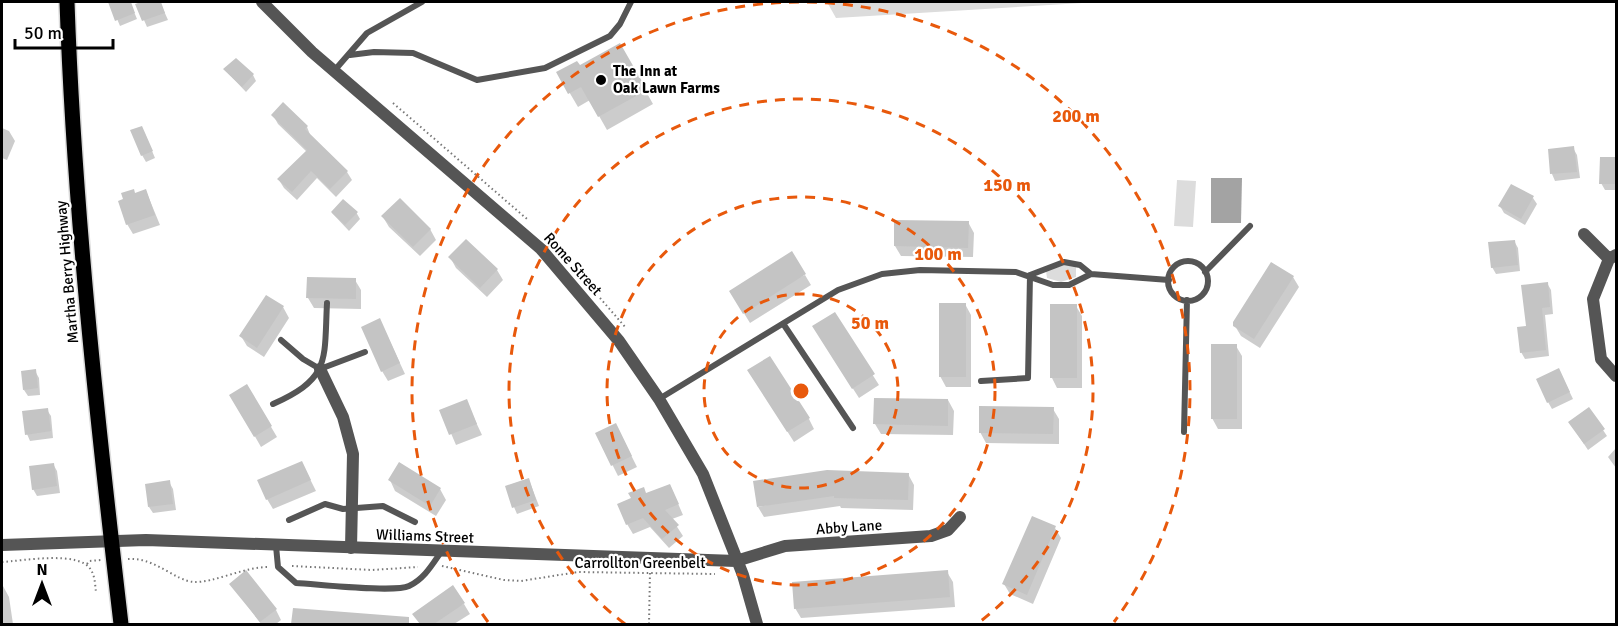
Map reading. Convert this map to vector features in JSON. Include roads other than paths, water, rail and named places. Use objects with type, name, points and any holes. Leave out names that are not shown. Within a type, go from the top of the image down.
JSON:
[{"type":"main road","name":"Martha Berry Highway","points":[[67,2],[70,91],[92,352],[122,624]]},
{"type":"street","name":"Rome Street","points":[[262,2],[333,71],[541,249],[619,341],[659,399],[703,474],[757,624]]},
{"type":"street","points":[[1584,234],[1613,257],[1593,299],[1601,359],[1617,376]]},
{"type":"street","points":[[320,369],[349,434],[353,454],[351,548]]},
{"type":"street","name":"Abby Lane","points":[[736,561],[785,546],[931,536],[948,530],[960,517]]},
{"type":"street","name":"Williams Street","points":[[2,545],[112,540],[736,561]]},
{"type":"lane","points":[[333,71],[350,55],[367,33],[422,2]]},
{"type":"lane","points":[[350,55],[374,52],[413,53],[477,80],[538,69],[610,36],[620,24],[631,2]]},
{"type":"lane","points":[[1205,272],[1250,226]]},
{"type":"lane","points":[[1030,275],[1064,262],[1080,265],[1091,274]]},
{"type":"lane","points":[[1183,262],[1196,263],[1205,272],[1208,279],[1204,292],[1194,300],[1181,300],[1172,293],[1169,280],[1172,270],[1183,262]]},
{"type":"lane","points":[[659,399],[784,325],[838,290],[882,274],[920,270],[1016,272],[1030,275],[1053,285],[1069,285],[1091,274],[1169,280]]},
{"type":"lane","points":[[981,381],[1028,378],[1030,275]]},
{"type":"lane","points":[[1184,432],[1187,300]]},
{"type":"lane","points":[[320,369],[327,303]]},
{"type":"lane","points":[[784,325],[853,428]]},
{"type":"lane","points":[[281,340],[303,359],[320,369]]},
{"type":"lane","points":[[273,404],[305,388],[320,369],[365,352]]},
{"type":"lane","points":[[289,520],[325,504],[353,509],[383,506],[415,522]]},
{"type":"lane","points":[[276,546],[278,567],[296,583],[399,588],[416,582],[427,572],[441,552]]},
{"type":"place","name":"The Inn at Oak Lawn Farms","points":[[601,80]]}]
